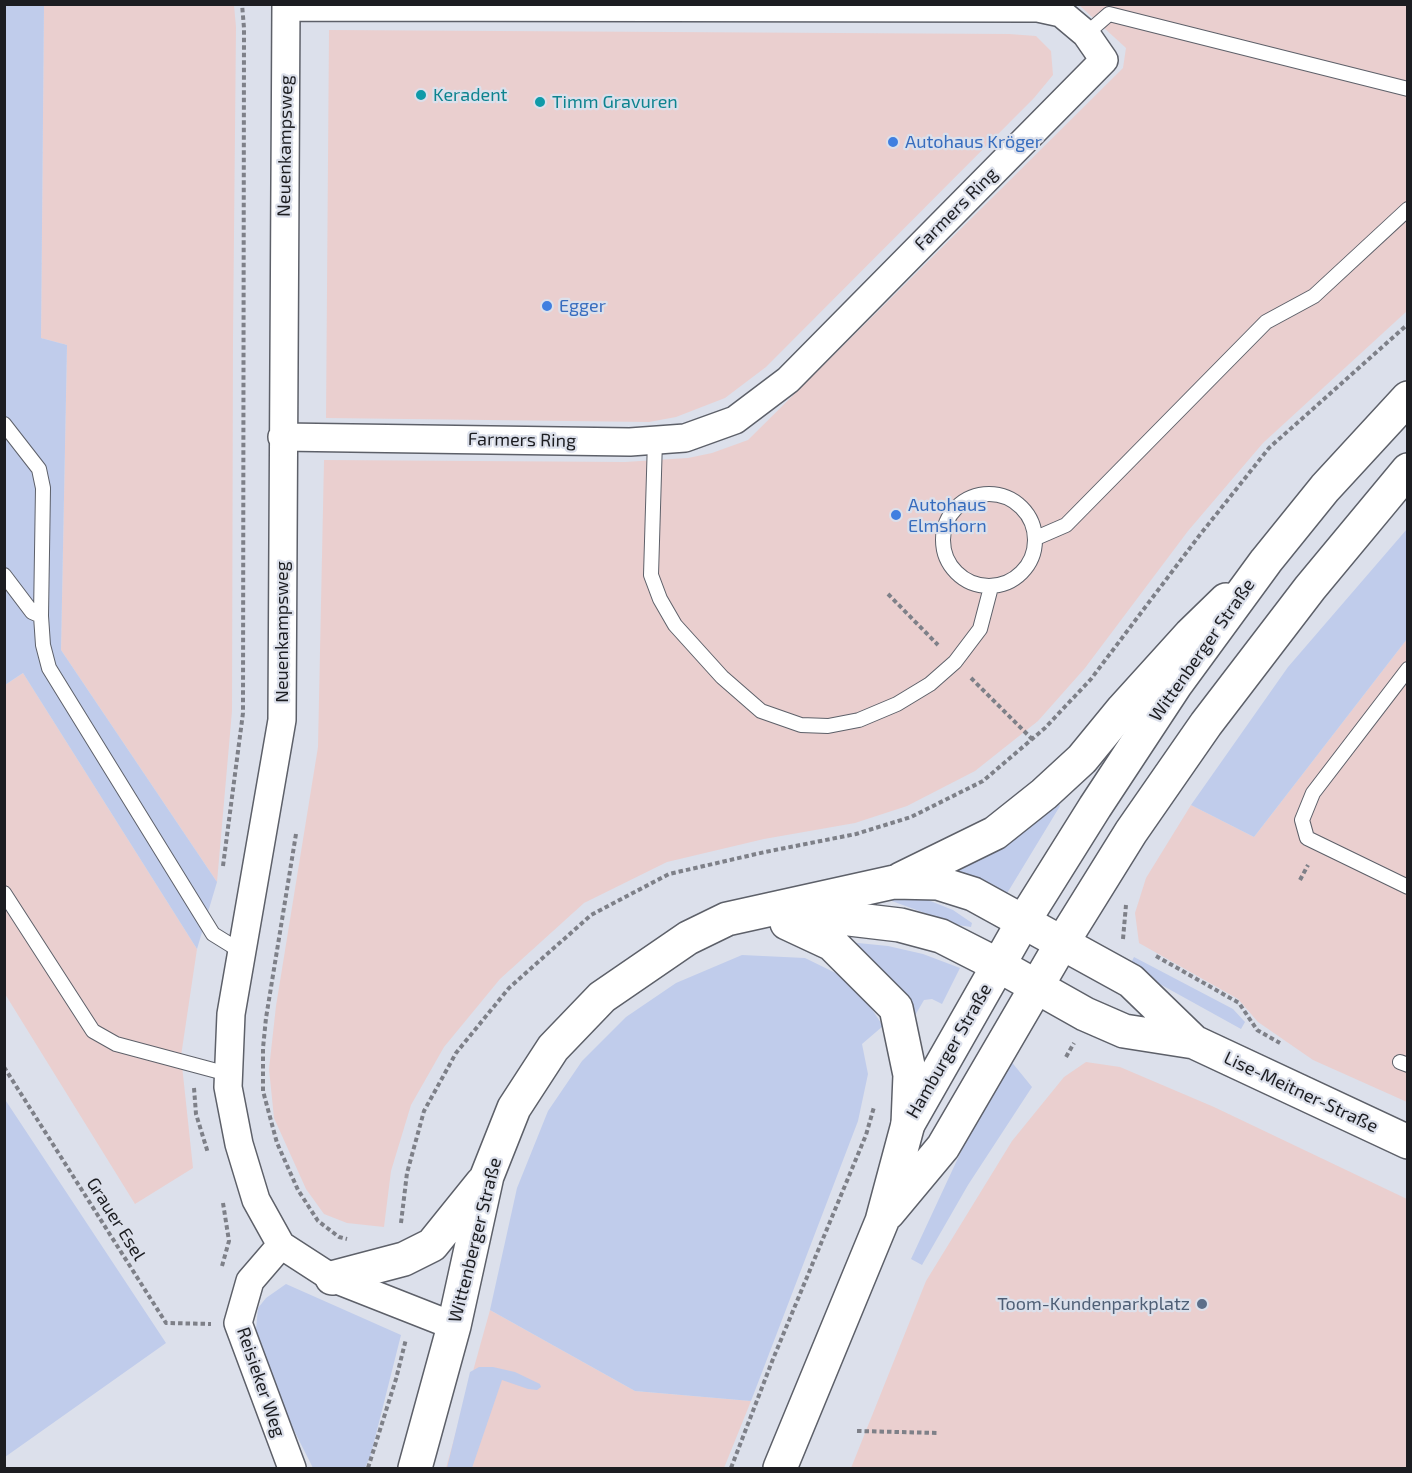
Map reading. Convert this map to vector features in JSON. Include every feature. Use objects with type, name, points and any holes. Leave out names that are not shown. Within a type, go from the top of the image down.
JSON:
[{"type":"main road","name":"Wittenberger Straße","points":[[1023,922],[1176,684],[1266,561],[1325,488],[1407,398]]},
{"type":"main road","points":[[1036,986],[1131,832],[1206,724],[1310,588],[1407,471]]},
{"type":"main road","points":[[894,882],[995,833],[1044,794],[1082,759],[1123,709],[1190,635],[1266,561]]},
{"type":"main road","name":"Wittenberger Straße","points":[[415,1468],[454,1326],[487,1176],[514,1108],[553,1048],[602,997],[688,939],[727,919],[894,882],[938,883],[973,894],[1062,943]]},
{"type":"main road","name":"Wittenberger Straße","points":[[654,962],[732,935],[785,923],[842,918],[900,925],[941,936],[1036,986]]},
{"type":"main road","name":"Hamburger Straße","points":[[780,1468],[882,1221],[908,1124],[1023,922]]},
{"type":"main road","points":[[785,923],[832,944],[896,1008],[910,1075],[908,1124]]},
{"type":"main road","name":"Lise-Meitner-Straße","points":[[1062,943],[1131,981],[1194,1042]]},
{"type":"main road","name":"Lise-Meitner-Straße","points":[[1036,986],[1085,1014],[1124,1031],[1194,1042],[1407,1142]]},
{"type":"main road","name":"Hamburger Straße","points":[[882,1221],[943,1147],[1036,986]]},
{"type":"main road","points":[[332,1278],[404,1259],[432,1245],[487,1176]]},
{"type":"street","name":"Farmers Ring","points":[[282,437],[630,442],[685,438],[735,420],[788,380],[1104,60],[1086,34],[1061,13],[1038,8],[286,6]]},
{"type":"street","name":"Neuenkampsweg","points":[[281,1245],[256,1200],[240,1144],[228,1086],[228,1074],[231,1014],[282,720],[286,6]]},
{"type":"street","name":"Reisieker Weg","points":[[281,1245],[250,1281],[238,1323],[292,1468]]},
{"type":"street","points":[[281,1245],[332,1278],[454,1326]]},
{"type":"lane","points":[[1086,34],[1109,14],[1407,89]]},
{"type":"lane","points":[[1036,538],[1066,525],[1266,322],[1314,296],[1407,209]]},
{"type":"lane","points":[[4,424],[39,469],[43,488],[41,616],[43,645],[49,668],[213,934],[242,952]]},
{"type":"lane","points":[[655,440],[651,575],[660,599],[675,625],[722,677],[761,711],[801,725],[828,726],[859,720],[897,704],[930,684],[955,662],[980,629],[991,587]]},
{"type":"lane","points":[[987,493],[1005,496],[1021,505],[1032,520],[1036,538],[1033,556],[1024,572],[1009,582],[991,587],[973,584],[958,574],[947,560],[943,542],[945,524],[955,508],[970,497],[987,493]]},
{"type":"lane","points":[[4,575],[32,612],[41,616]]},
{"type":"lane","points":[[1407,669],[1313,793],[1302,820],[1306,838],[1407,887]]},
{"type":"lane","points":[[4,893],[93,1031],[116,1044],[228,1074]]},
{"type":"path","points":[[223,867],[243,712],[244,28],[242,4]]},
{"type":"path","points":[[404,1259],[400,1232],[407,1173],[424,1111],[456,1053],[509,987],[591,915],[669,874],[856,834],[911,817],[983,781],[1045,728],[1091,679],[1269,448],[1407,324]]},
{"type":"path","points":[[1155,956],[1239,1003],[1257,1030],[1288,1047]]},
{"type":"path","points":[[193,1065],[196,1114],[209,1159]]},
{"type":"path","name":"Grauer Esel","points":[[4,1067],[166,1323],[238,1323]]},
{"type":"path","points":[[731,1468],[773,1359],[866,1135],[875,1103]]},
{"type":"path","points":[[219,1192],[229,1241],[220,1274]]},
{"type":"path","points":[[368,1468],[396,1379],[413,1311]]},
{"type":"path","points":[[857,1431],[938,1432]]},
{"type":"shaded area","points":[[5,5],[44,5],[41,338],[67,345],[61,650],[217,882],[197,949],[23,673],[5,685]]},
{"type":"shaded area","points":[[44,5],[234,5],[236,27],[232,711],[217,882],[61,650],[67,345],[41,338]]},
{"type":"shaded area","points":[[1079,5],[1407,5],[1407,311],[1263,443],[1188,531],[1085,668],[1038,721],[975,771],[907,806],[855,823],[764,839],[667,862],[584,903],[500,979],[444,1047],[411,1105],[391,1171],[384,1227],[347,1223],[324,1214],[306,1189],[274,1118],[269,1069],[276,1006],[318,747],[324,460],[625,462],[688,458],[712,453],[748,440],[1123,68],[1126,48]]},
{"type":"shaded area","points":[[329,30],[1009,34],[1036,36],[1051,51],[1053,75],[1034,98],[766,367],[725,398],[676,417],[649,422],[326,418]]},
{"type":"shaded area","points":[[1407,529],[1407,639],[1254,837],[1191,805],[1288,667]]},
{"type":"shaded area","points":[[1407,639],[1407,1102],[1313,1060],[1258,1022],[1238,999],[1139,943],[1135,913],[1146,878],[1191,805],[1254,837]]},
{"type":"shaded area","points":[[23,673],[197,949],[181,1056],[193,1168],[135,1204],[5,994],[5,685]]},
{"type":"shaded area","points":[[1058,802],[1060,806],[1003,900],[951,870]]},
{"type":"shaded area","points":[[907,896],[928,900],[953,910],[972,923],[971,927],[958,925],[889,900],[889,898]]},
{"type":"shaded area","points":[[848,942],[888,946],[923,954],[960,968],[942,1004],[932,999],[924,1000],[910,1024]]},
{"type":"shaded area","points":[[742,955],[805,958],[854,982],[883,1026],[862,1044],[868,1074],[858,1121],[751,1401],[635,1391],[490,1310],[517,1188],[548,1111],[582,1061],[626,1017],[676,983]]},
{"type":"shaded area","points":[[1134,957],[1233,1009],[1245,1022],[1241,1029],[1129,967]]},
{"type":"shaded area","points":[[1010,1060],[1032,1087],[968,1185],[922,1265],[911,1259],[985,1100]]},
{"type":"shaded area","name":"Toom-Kundenparkplatz","points":[[1086,1062],[1120,1067],[1214,1107],[1407,1199],[1407,1468],[851,1468],[926,1281],[1012,1141],[1064,1077]]},
{"type":"shaded area","points":[[4,1098],[166,1343],[5,1457],[4,1457]]},
{"type":"shaded area","points":[[286,1284],[401,1335],[371,1454],[365,1468],[313,1468],[260,1363],[255,1340],[258,1308],[266,1298]]},
{"type":"shaded area","points":[[490,1310],[635,1391],[751,1401],[724,1468],[446,1468]]},
{"type":"shaded area","points":[[479,1367],[493,1367],[515,1372],[540,1384],[541,1387],[537,1390],[528,1389],[502,1380],[472,1468],[447,1468],[470,1372]]},
{"type":"place","name":"Keradent","points":[[421,95]]},
{"type":"place","name":"Timm Gravuren","points":[[540,102]]},
{"type":"place","name":"Autohaus Kröger","points":[[893,142]]},
{"type":"place","name":"Egger","points":[[547,306]]},
{"type":"place","name":"Autohaus Elmshorn","points":[[896,515]]},
{"type":"place","name":"Toom-Kundenparkplatz","points":[[1202,1304]]}]
